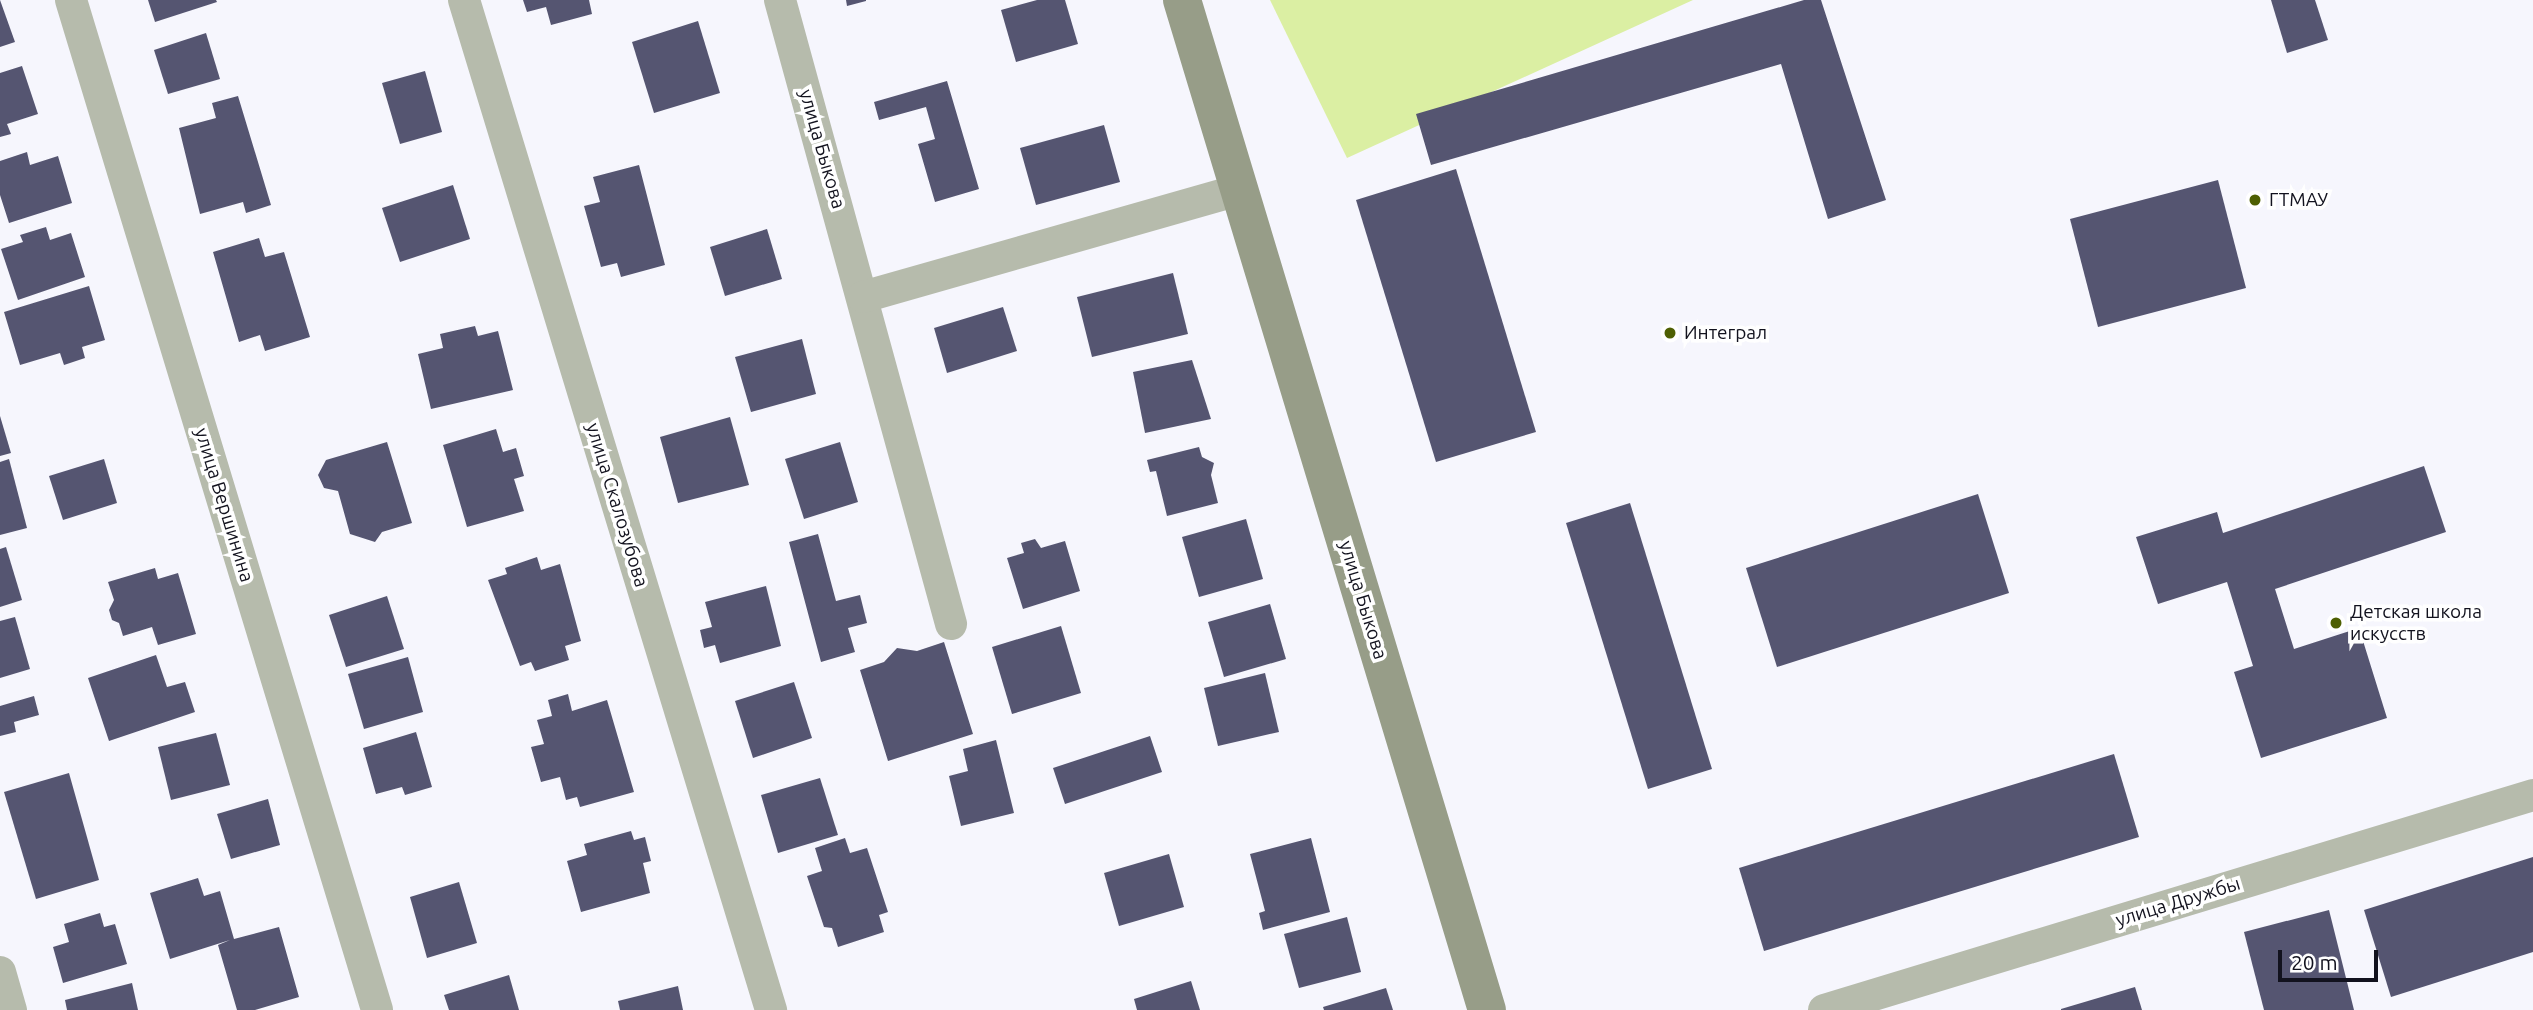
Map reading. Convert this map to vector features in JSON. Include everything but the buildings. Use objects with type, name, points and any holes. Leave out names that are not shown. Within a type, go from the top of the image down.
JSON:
[{"type":"street","name":"улица Вершинина","points":[[71,0],[377,1010]]},
{"type":"street","name":"улица Скалозубова","points":[[464,0],[771,1010]]},
{"type":"street","name":"улица Быкова","points":[[780,0],[951,624]]},
{"type":"street","name":"улица Быкова","points":[[1182,0],[1487,1010]]},
{"type":"street","points":[[863,297],[1239,190]]},
{"type":"street","name":"улица Дружбы","points":[[1824,1010],[2533,795]]},
{"type":"street","points":[[0,972],[11,1010]]},
{"type":"green space","points":[[1270,0],[1693,0],[1347,158]]},
{"type":"place","name":"ГТМАУ","points":[[2255,200]]},
{"type":"place","name":"Интеграл","points":[[1670,333]]},
{"type":"place","name":"Детская школа искусств","points":[[2336,623]]}]
